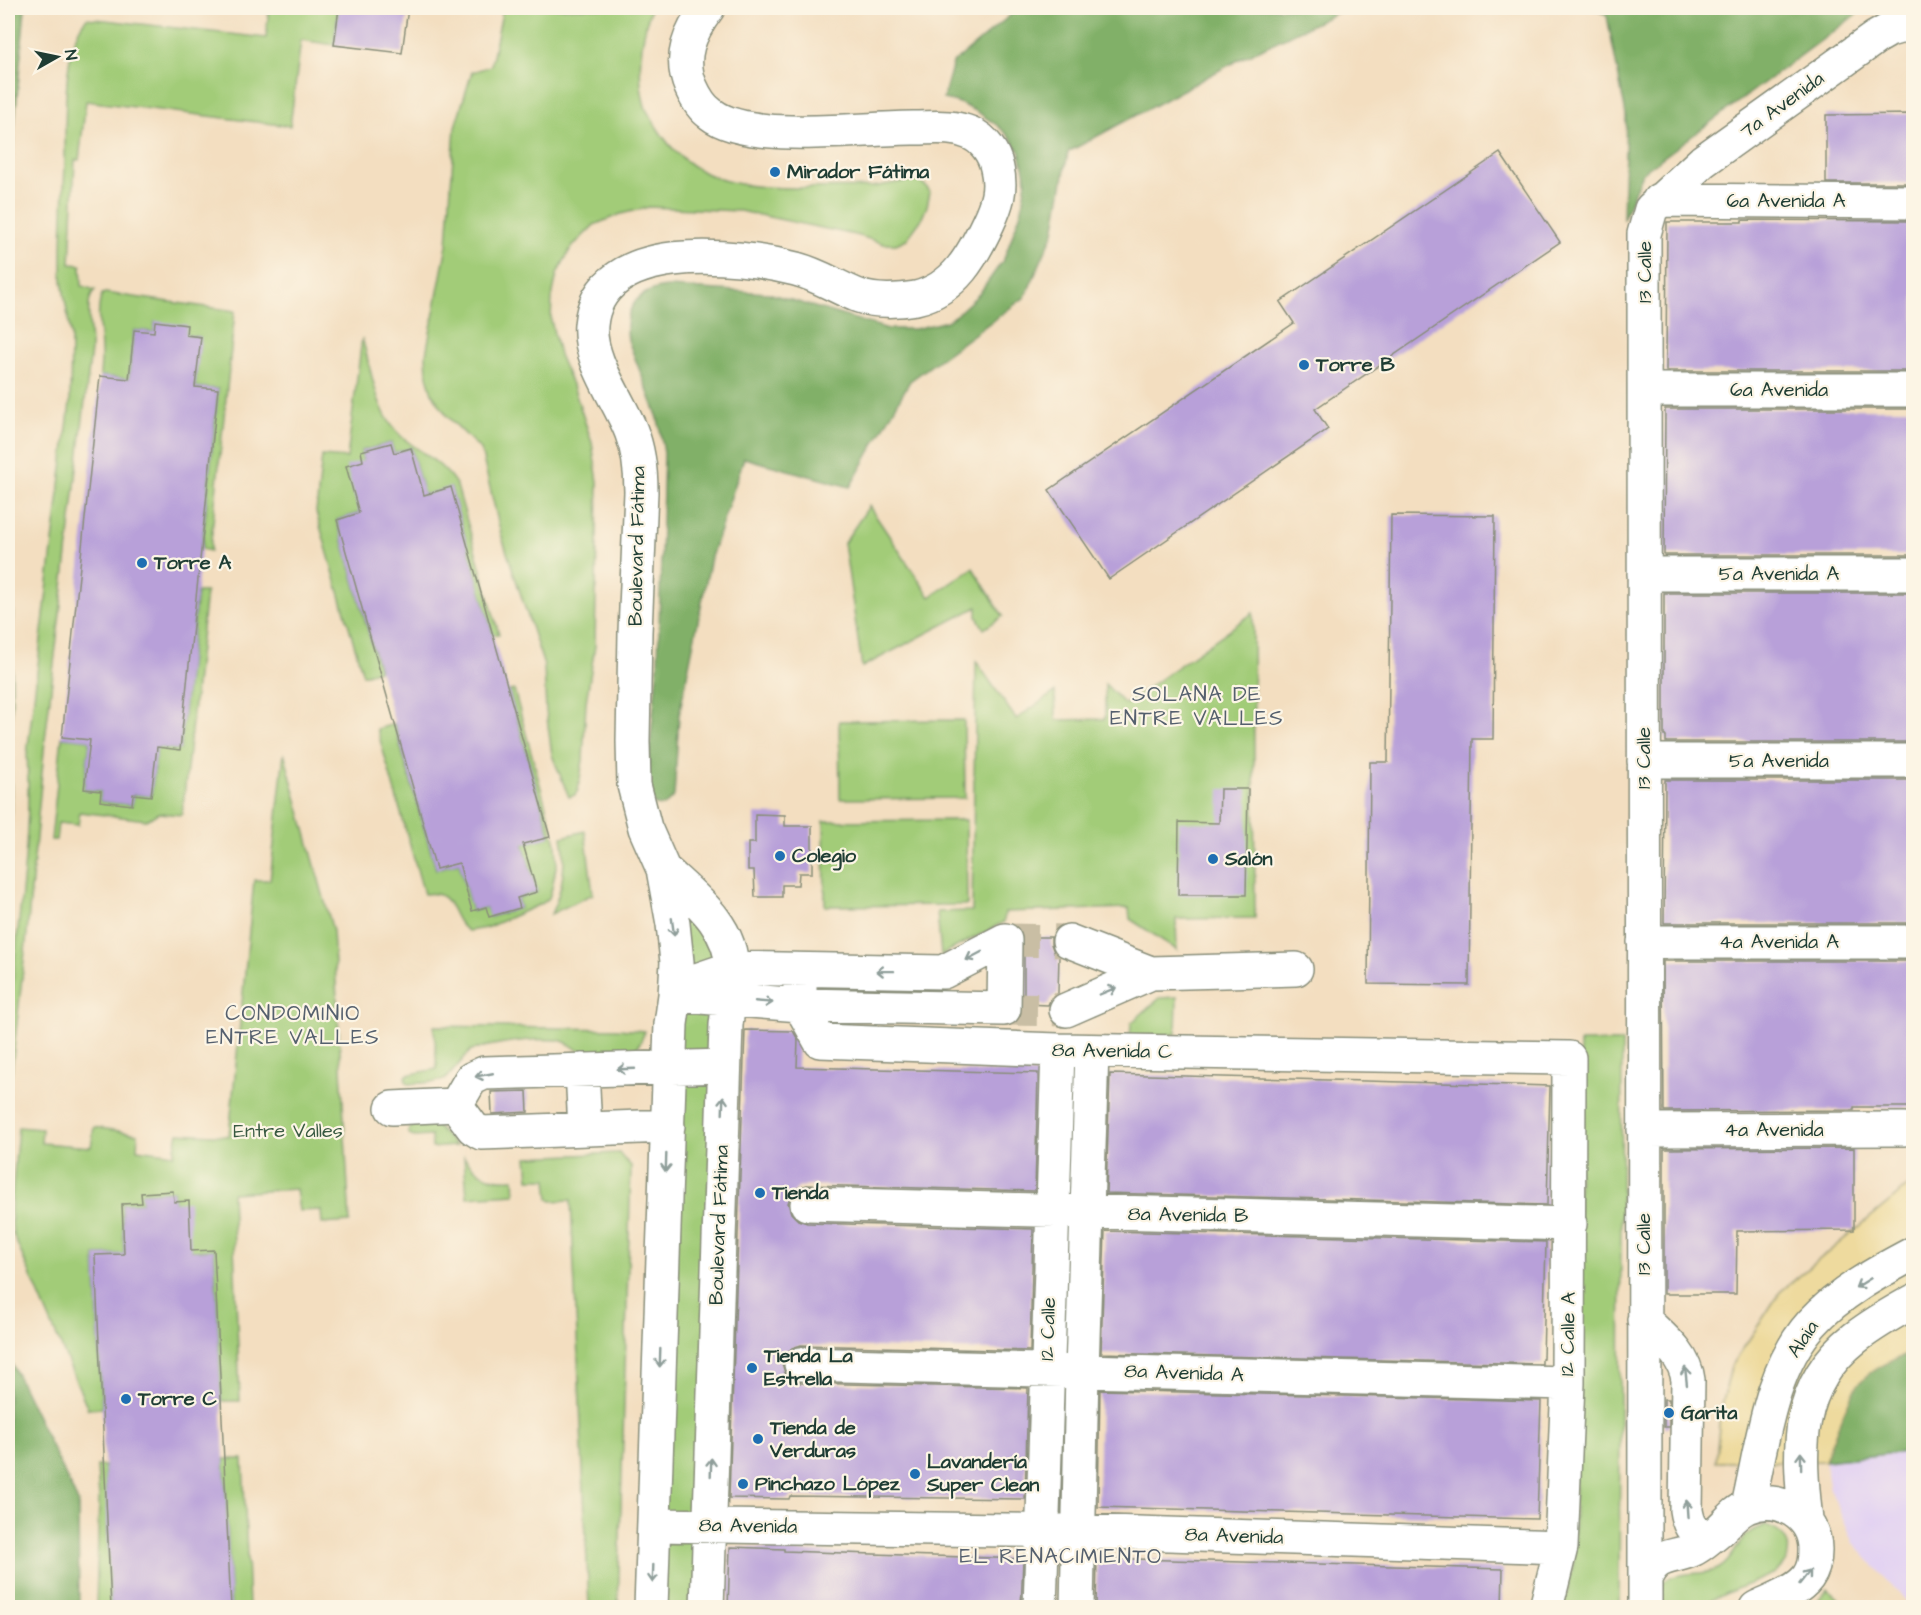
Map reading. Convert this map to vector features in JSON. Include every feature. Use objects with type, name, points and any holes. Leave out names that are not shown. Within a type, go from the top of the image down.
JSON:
[{"type":"street","name":"Boulevard Fátima","points":[[651,1608],[671,1024],[677,962],[663,869],[645,828],[634,786],[633,730],[640,464],[631,430],[591,346],[591,325],[596,301],[609,284],[639,267],[669,259],[692,258],[752,262],[798,270],[867,298],[899,300],[918,297],[941,288],[963,268],[987,225],[996,205],[999,190],[997,169],[990,150],[977,136],[956,128],[764,131],[729,124],[709,113],[687,78],[685,61],[688,41],[708,8]]},
{"type":"street","name":"7a Avenida","points":[[1659,200],[1703,161],[1875,38],[1889,30],[1914,23]]},
{"type":"street","name":"6a Avenida A","points":[[1659,200],[1914,202]]},
{"type":"street","name":"13 Calle","points":[[1645,1593],[1644,234],[1651,209],[1659,200]]},
{"type":"street","name":"6a Avenida","points":[[1645,390],[1914,390]]},
{"type":"street","name":"5a Avenida A","points":[[1644,574],[1914,574]]},
{"type":"street","name":"5a Avenida","points":[[1644,761],[1914,760]]},
{"type":"street","name":"Boulevard Fátima","points":[[663,869],[715,919],[729,948],[731,984],[724,1066],[707,1608]]},
{"type":"street","points":[[676,991],[731,984],[800,970],[943,972],[1005,940],[1004,1009],[800,1005],[731,984]]},
{"type":"street","points":[[1069,941],[1151,973]]},
{"type":"street","name":"4a Avenida A","points":[[1644,942],[1914,942]]},
{"type":"street","points":[[1066,1010],[1151,973],[1296,969]]},
{"type":"street","points":[[800,970],[800,1005]]},
{"type":"street","points":[[942,1008],[943,972]]},
{"type":"street","name":"8a Avenida C","points":[[800,1005],[820,1041],[1092,1051],[1569,1058]]},
{"type":"street","name":"12 Calle","points":[[1058,1050],[1069,1212],[1061,1531],[1077,1608]]},
{"type":"street","name":"12 Calle","points":[[1069,1212],[1092,1051]]},
{"type":"street","name":"12 Calle A","points":[[1546,1608],[1561,1547],[1568,1383],[1569,1058]]},
{"type":"street","points":[[456,1105],[467,1083],[479,1074],[724,1066]]},
{"type":"street","points":[[582,1070],[585,1129]]},
{"type":"street","points":[[392,1108],[456,1105]]},
{"type":"street","points":[[456,1105],[473,1128],[481,1133],[668,1126]]},
{"type":"street","name":"4a Avenida","points":[[1644,1130],[1904,1129]]},
{"type":"street","name":"8a Avenida B","points":[[807,1204],[1570,1224]]},
{"type":"street","name":"Alaia","points":[[1748,1506],[1777,1384],[1791,1354],[1811,1324],[1826,1308],[1854,1288],[1914,1253]]},
{"type":"street","name":"Alaia","points":[[1806,1520],[1801,1476],[1802,1431],[1811,1396],[1819,1380],[1842,1350],[1855,1338],[1914,1301]]},
{"type":"street","points":[[1644,1320],[1676,1352],[1686,1367],[1688,1380],[1686,1510],[1692,1528],[1700,1535],[1712,1536]]},
{"type":"street","name":"8a Avenida A","points":[[801,1364],[1568,1383]]},
{"type":"street","points":[[1748,1506],[1768,1503],[1788,1508],[1806,1520],[1815,1535],[1815,1558],[1808,1577],[1795,1588],[1756,1608]]},
{"type":"street","name":"13 Calle","points":[[1645,1593],[1652,1566],[1663,1558],[1692,1550],[1748,1506]]},
{"type":"street","name":"8a Avenida","points":[[654,1525],[1061,1531],[1561,1547]]},
{"type":"street","name":"12 Calle","points":[[1040,1608],[1061,1531]]},
{"type":"shaded area","points":[[1913,1451],[1912,1607],[1855,1545],[1830,1489],[1825,1461]]},
{"type":"green space","points":[[8,8],[25,8],[8,199]]},
{"type":"green space","points":[[269,8],[339,8],[334,45],[301,40],[290,126],[86,101],[79,160],[75,160],[70,264],[81,265],[82,286],[95,290],[89,302],[91,350],[45,740],[27,934],[8,1102],[7,1046],[25,860],[27,754],[70,403],[71,336],[62,281],[62,247],[67,86],[73,46],[87,18],[266,38]]},
{"type":"green space","points":[[503,8],[651,8],[640,69],[642,94],[647,111],[670,146],[686,161],[721,180],[784,188],[871,187],[916,181],[921,182],[930,192],[921,220],[907,239],[896,244],[884,244],[860,236],[740,211],[649,207],[621,214],[594,225],[571,248],[557,274],[552,297],[551,320],[559,355],[574,389],[592,443],[598,482],[595,646],[586,702],[583,760],[578,790],[575,795],[569,797],[552,755],[546,711],[544,666],[501,534],[481,450],[447,416],[432,393],[427,376],[426,354],[447,245],[455,127],[472,72],[491,66]]},
{"type":"green space","points":[[1019,8],[1347,8],[1242,58],[1068,152],[1054,232],[1025,297],[910,381],[850,487],[744,458],[711,557],[679,715],[674,796],[664,806],[655,805],[646,791],[658,663],[664,453],[658,418],[628,340],[630,310],[641,296],[669,287],[768,293],[888,329],[915,329],[947,321],[957,314],[979,294],[1004,259],[1022,209],[1026,180],[1020,153],[1011,138],[976,111],[957,102],[943,99],[953,63]]},
{"type":"green space","points":[[1594,8],[1865,8],[1642,173],[1623,220],[1626,115],[1607,16]]},
{"type":"green space","points":[[102,294],[235,311],[210,551],[202,549],[218,389],[195,387],[200,337],[186,335],[155,322],[154,332],[134,330],[129,379],[100,376],[99,308]]},
{"type":"green space","points":[[362,338],[380,404],[393,427],[402,437],[446,471],[457,486],[499,634],[493,635],[451,488],[424,495],[411,448],[394,453],[391,443],[361,451],[363,461],[359,513],[337,520],[379,670],[363,675],[316,512],[322,456],[347,458]]},
{"type":"green space","points":[[8,410],[13,573],[8,886]]},
{"type":"green space","points":[[869,506],[930,597],[973,568],[1003,616],[984,629],[977,617],[977,607],[862,667],[844,543]]},
{"type":"green space","points":[[197,592],[206,592],[182,815],[159,813],[146,820],[80,812],[78,825],[58,823],[56,840],[51,840],[62,737],[90,740],[84,789],[101,791],[100,801],[132,805],[133,794],[151,796],[157,747],[180,750]]},
{"type":"green space","points":[[1253,613],[1255,918],[1176,919],[1177,950],[1130,919],[1129,908],[1005,912],[1004,922],[941,955],[937,912],[972,911],[976,661],[1016,719],[1055,692],[1056,720],[1105,719],[1105,684],[1125,704]]},
{"type":"green space","points":[[514,690],[556,843],[557,862],[549,898],[543,903],[486,928],[468,931],[457,919],[447,900],[442,896],[424,894],[377,729],[394,724],[436,869],[459,863],[472,911],[486,907],[490,917],[520,908],[517,898],[537,892],[523,844],[550,836],[509,691]]},
{"type":"green space","points":[[964,720],[965,798],[840,799],[839,721]]},
{"type":"green space","name":"Entre Valles","points":[[284,753],[333,931],[350,1222],[322,1224],[321,1210],[299,1211],[296,1189],[232,1193],[240,1401],[221,1401],[214,1250],[191,1251],[174,1202],[173,1191],[142,1193],[142,1203],[122,1204],[124,1254],[95,1255],[102,1408],[88,1409],[13,1234],[11,1210],[18,1127],[42,1129],[41,1143],[91,1147],[94,1127],[138,1134],[137,1149],[174,1154],[178,1133],[229,1136],[254,880],[270,880]]},
{"type":"green space","points":[[966,820],[967,905],[825,906],[824,821]]},
{"type":"green space","points":[[585,831],[593,894],[551,914],[563,876],[562,837]]},
{"type":"green space","points":[[663,869],[731,957],[943,972],[942,1008],[729,999],[707,1607],[651,1608]]},
{"type":"green space","points":[[1177,997],[1176,1034],[1130,1040],[1131,1023],[1160,998]]},
{"type":"green space","points":[[434,1026],[645,1031],[635,1050],[621,1056],[588,1056],[566,1042],[558,1040],[525,1040],[482,1047],[471,1050],[447,1078],[435,1082],[408,1084],[405,1079],[407,1075],[437,1069]]},
{"type":"green space","points":[[1580,1042],[1622,1042],[1619,1607],[1564,1608],[1574,1561]]},
{"type":"green space","points":[[434,1124],[456,1146],[432,1148],[431,1136],[414,1137],[408,1133],[413,1125]]},
{"type":"green space","points":[[619,1153],[631,1166],[618,1607],[589,1607],[571,1200],[552,1201],[549,1199],[547,1179],[529,1179],[527,1157]]},
{"type":"green space","points":[[464,1157],[485,1176],[514,1179],[515,1194],[467,1197]]},
{"type":"green space","points":[[1913,1353],[1913,1451],[1825,1461],[1841,1417],[1858,1385],[1880,1366]]},
{"type":"green space","points":[[8,1356],[78,1502],[79,1607],[8,1607]]},
{"type":"green space","points":[[224,1459],[243,1459],[249,1607],[231,1607]]},
{"type":"green space","points":[[97,1466],[105,1466],[111,1607],[96,1608],[99,1499]]},
{"type":"green space","points":[[1764,1526],[1780,1533],[1788,1545],[1786,1559],[1775,1573],[1697,1607],[1662,1607],[1659,1594],[1664,1582],[1675,1576],[1718,1569],[1725,1564],[1748,1534]]},
{"type":"green space","points":[[1828,1589],[1846,1607],[1811,1607]]},
{"type":"sand","points":[[1913,1182],[1913,1353],[1880,1366],[1858,1385],[1841,1417],[1825,1461],[1716,1462],[1720,1414],[1731,1367],[1780,1292]]},
{"type":"building","points":[[339,8],[408,8],[402,53],[334,45]]},
{"type":"building","points":[[1914,114],[1914,183],[1826,183],[1826,115]]},
{"type":"building","name":"Torre B","points":[[1500,153],[1560,242],[1315,409],[1328,429],[1109,579],[1049,490],[1294,323],[1280,302]]},
{"type":"building","points":[[1742,220],[1914,221],[1914,371],[1666,371],[1667,222],[1742,222]]},
{"type":"building","name":"Torre A","points":[[155,321],[187,325],[186,335],[201,337],[195,387],[218,389],[180,750],[157,747],[151,796],[133,794],[132,805],[100,801],[101,791],[84,789],[90,740],[62,737],[100,376],[129,379],[134,330],[154,332]]},
{"type":"building","points":[[1665,409],[1914,409],[1913,555],[1664,555]]},
{"type":"building","points":[[391,443],[394,453],[411,448],[424,495],[451,487],[550,837],[523,844],[537,892],[517,898],[520,908],[489,917],[486,907],[472,911],[459,863],[436,869],[337,520],[359,513],[346,466],[363,461],[361,451]]},
{"type":"building","points":[[1391,515],[1495,516],[1493,739],[1472,739],[1469,985],[1368,984],[1370,762],[1388,762]]},
{"type":"building","points":[[1664,593],[1914,593],[1913,742],[1666,742],[1666,736],[1664,736]]},
{"type":"building","points":[[1665,780],[1914,780],[1913,923],[1664,923]]},
{"type":"building","name":"Salón","points":[[1220,789],[1248,789],[1246,895],[1178,895],[1179,822],[1219,823]]},
{"type":"building","name":"Colegio","points":[[755,814],[785,815],[785,826],[812,826],[812,873],[799,873],[798,885],[782,885],[782,897],[755,897],[754,870],[748,870],[748,843],[755,843]]},
{"type":"building","points":[[1024,937],[1051,937],[1054,952],[1059,956],[1058,993],[1051,998],[1048,1005],[1024,1004]]},
{"type":"building","points":[[1663,961],[1914,961],[1914,1107],[1854,1107],[1854,1110],[1664,1111]]},
{"type":"building","points":[[745,1030],[793,1031],[798,1040],[797,1067],[1038,1073],[1035,1191],[807,1185],[798,1188],[791,1195],[788,1203],[791,1213],[798,1220],[807,1223],[1033,1229],[1030,1351],[801,1345],[792,1348],[785,1355],[782,1363],[785,1373],[792,1380],[801,1383],[1028,1388],[1025,1499],[790,1496],[789,1499],[729,1498]]},
{"type":"building","points":[[1110,1074],[1550,1086],[1547,1205],[1106,1193]]},
{"type":"building","points":[[527,1091],[528,1112],[492,1114],[491,1092]]},
{"type":"building","points":[[1854,1148],[1854,1230],[1737,1231],[1736,1294],[1664,1294],[1664,1149]]},
{"type":"building","name":"Torre C","points":[[173,1191],[174,1202],[189,1201],[191,1251],[214,1250],[231,1608],[111,1608],[95,1255],[124,1254],[122,1204],[142,1203],[141,1193]]},
{"type":"building","points":[[1105,1231],[1546,1242],[1542,1364],[1101,1353]]},
{"type":"building","points":[[1100,1390],[1541,1401],[1537,1519],[1098,1507]]},
{"type":"building","points":[[1664,1399],[1669,1399],[1669,1427],[1664,1427]]},
{"type":"building","points":[[730,1547],[1023,1559],[1021,1608],[728,1608]]},
{"type":"building","points":[[1097,1558],[1503,1569],[1502,1608],[1096,1608]]},
{"type":"tunnel","points":[[1005,940],[1069,941]]},
{"type":"tunnel","points":[[1004,1009],[1066,1010]]},
{"type":"place","name":"Mirador Fátima","points":[[775,172]]},
{"type":"place","name":"Torre B","points":[[1304,365]]},
{"type":"place","name":"Torre A","points":[[142,563]]},
{"type":"place","name":"Colegio","points":[[780,856]]},
{"type":"place","name":"Salón","points":[[1213,859]]},
{"type":"place","name":"Tienda","points":[[760,1193]]},
{"type":"place","name":"Tienda La Estrella","points":[[752,1368]]},
{"type":"place","name":"Torre C","points":[[126,1399]]},
{"type":"place","name":"Garita","points":[[1669,1413]]},
{"type":"place","name":"Tienda de Verduras","points":[[758,1439]]},
{"type":"place","name":"Lavandería Super Clean","points":[[915,1474]]},
{"type":"place","name":"Pinchazo López","points":[[743,1484]]},
{"type":"district","name":"SOLANA DE ENTRE VALLES","points":[[1197,706]]},
{"type":"district","name":"CONDOMINIO ENTRE VALLES","points":[[293,1025]]},
{"type":"district","name":"EL RENACIMIENTO","points":[[1061,1556]]}]
